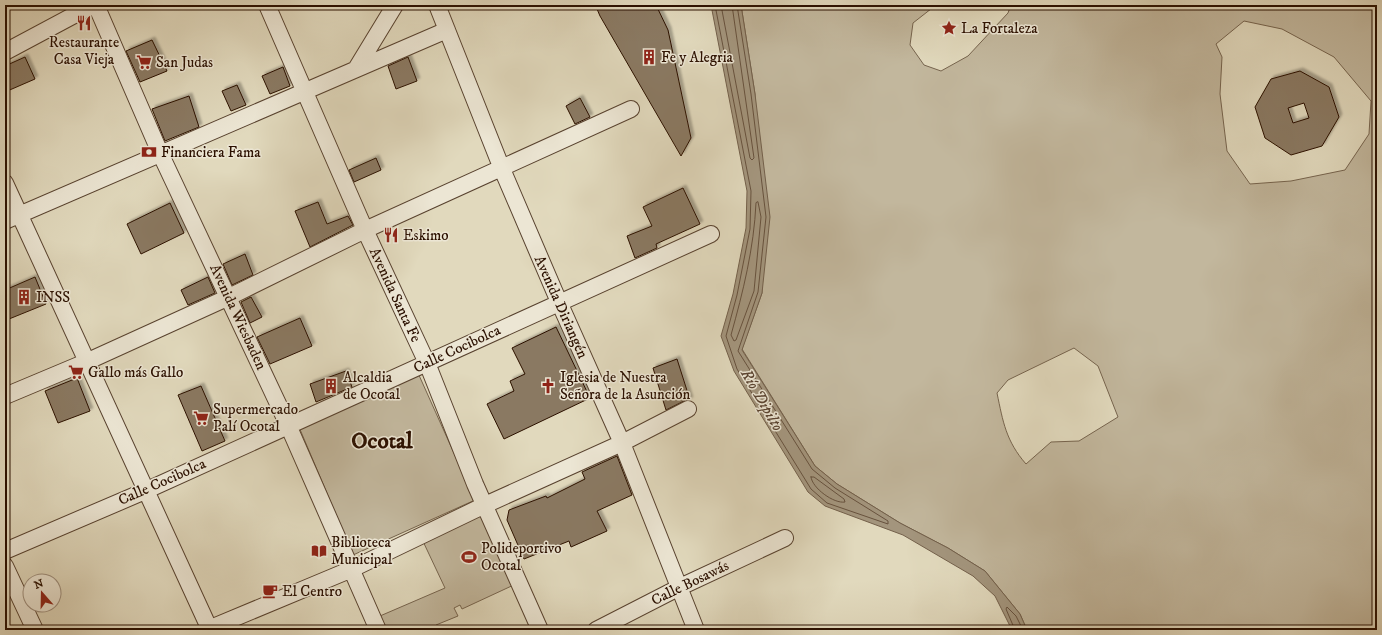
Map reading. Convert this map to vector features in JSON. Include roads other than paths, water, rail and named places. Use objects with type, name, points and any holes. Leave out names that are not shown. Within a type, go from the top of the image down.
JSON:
[{"type":"street","points":[[5,52],[94,5]]},
{"type":"street","name":"Avenida Wiesbaden","points":[[94,5],[161,155],[288,425],[378,630]]},
{"type":"street","name":"Avenida Santa Fe","points":[[267,5],[365,230],[427,362],[484,505],[540,630]]},
{"type":"street","points":[[356,69],[395,5]]},
{"type":"street","name":"Avenida Diriangén","points":[[437,5],[502,169],[558,302],[622,443],[678,588],[696,630]]},
{"type":"street","points":[[12,218],[161,155],[447,30]]},
{"type":"street","points":[[5,396],[86,362],[229,297],[365,230],[502,169],[631,109]]},
{"type":"street","points":[[5,183],[12,218],[86,362],[208,630],[352,569],[484,505],[622,443],[688,410]]},
{"type":"street","name":"Calle Cocibolca","points":[[5,551],[144,491],[558,302],[711,234]]},
{"type":"street","name":"Calle Bosawás","points":[[596,630],[678,588],[785,538]]},
{"type":"street","points":[[5,566],[35,630]]},
{"type":"water","name":"Río Dipilto","points":[[711,5],[741,5],[755,94],[770,217],[762,293],[742,350],[815,466],[837,484],[900,523],[948,548],[985,571],[1020,614],[1027,630],[1012,630],[995,596],[973,576],[903,535],[825,506],[808,492],[734,371],[721,336],[733,294],[746,228],[747,191]]},
{"type":"place","name":"Restaurante Casa Vieja","points":[[84,23]]},
{"type":"place","name":"La Fortaleza","points":[[949,28]]},
{"type":"place","name":"Fe y Alegria","points":[[649,57]]},
{"type":"place","name":"San Judas","points":[[144,62]]},
{"type":"place","name":"Financiera Fama","points":[[149,152]]},
{"type":"place","name":"Eskimo","points":[[391,235]]},
{"type":"place","name":"INSS","points":[[24,297]]},
{"type":"place","name":"Gallo más Gallo","points":[[76,372]]},
{"type":"place","name":"Alcaldia de Ocotal","points":[[331,386]]},
{"type":"place","name":"Iglesia de Nuestra Señora de la Asunción","points":[[548,386]]},
{"type":"place","name":"Supermercado Palí Ocotal","points":[[201,418]]},
{"type":"place","name":"Biblioteca Municipal","points":[[319,551]]},
{"type":"place","name":"Polideportivo Ocotal","points":[[469,557]]},
{"type":"place","name":"El Centro","points":[[270,591]]},
{"type":"district","name":"Ocotal","points":[[382,441]]}]
